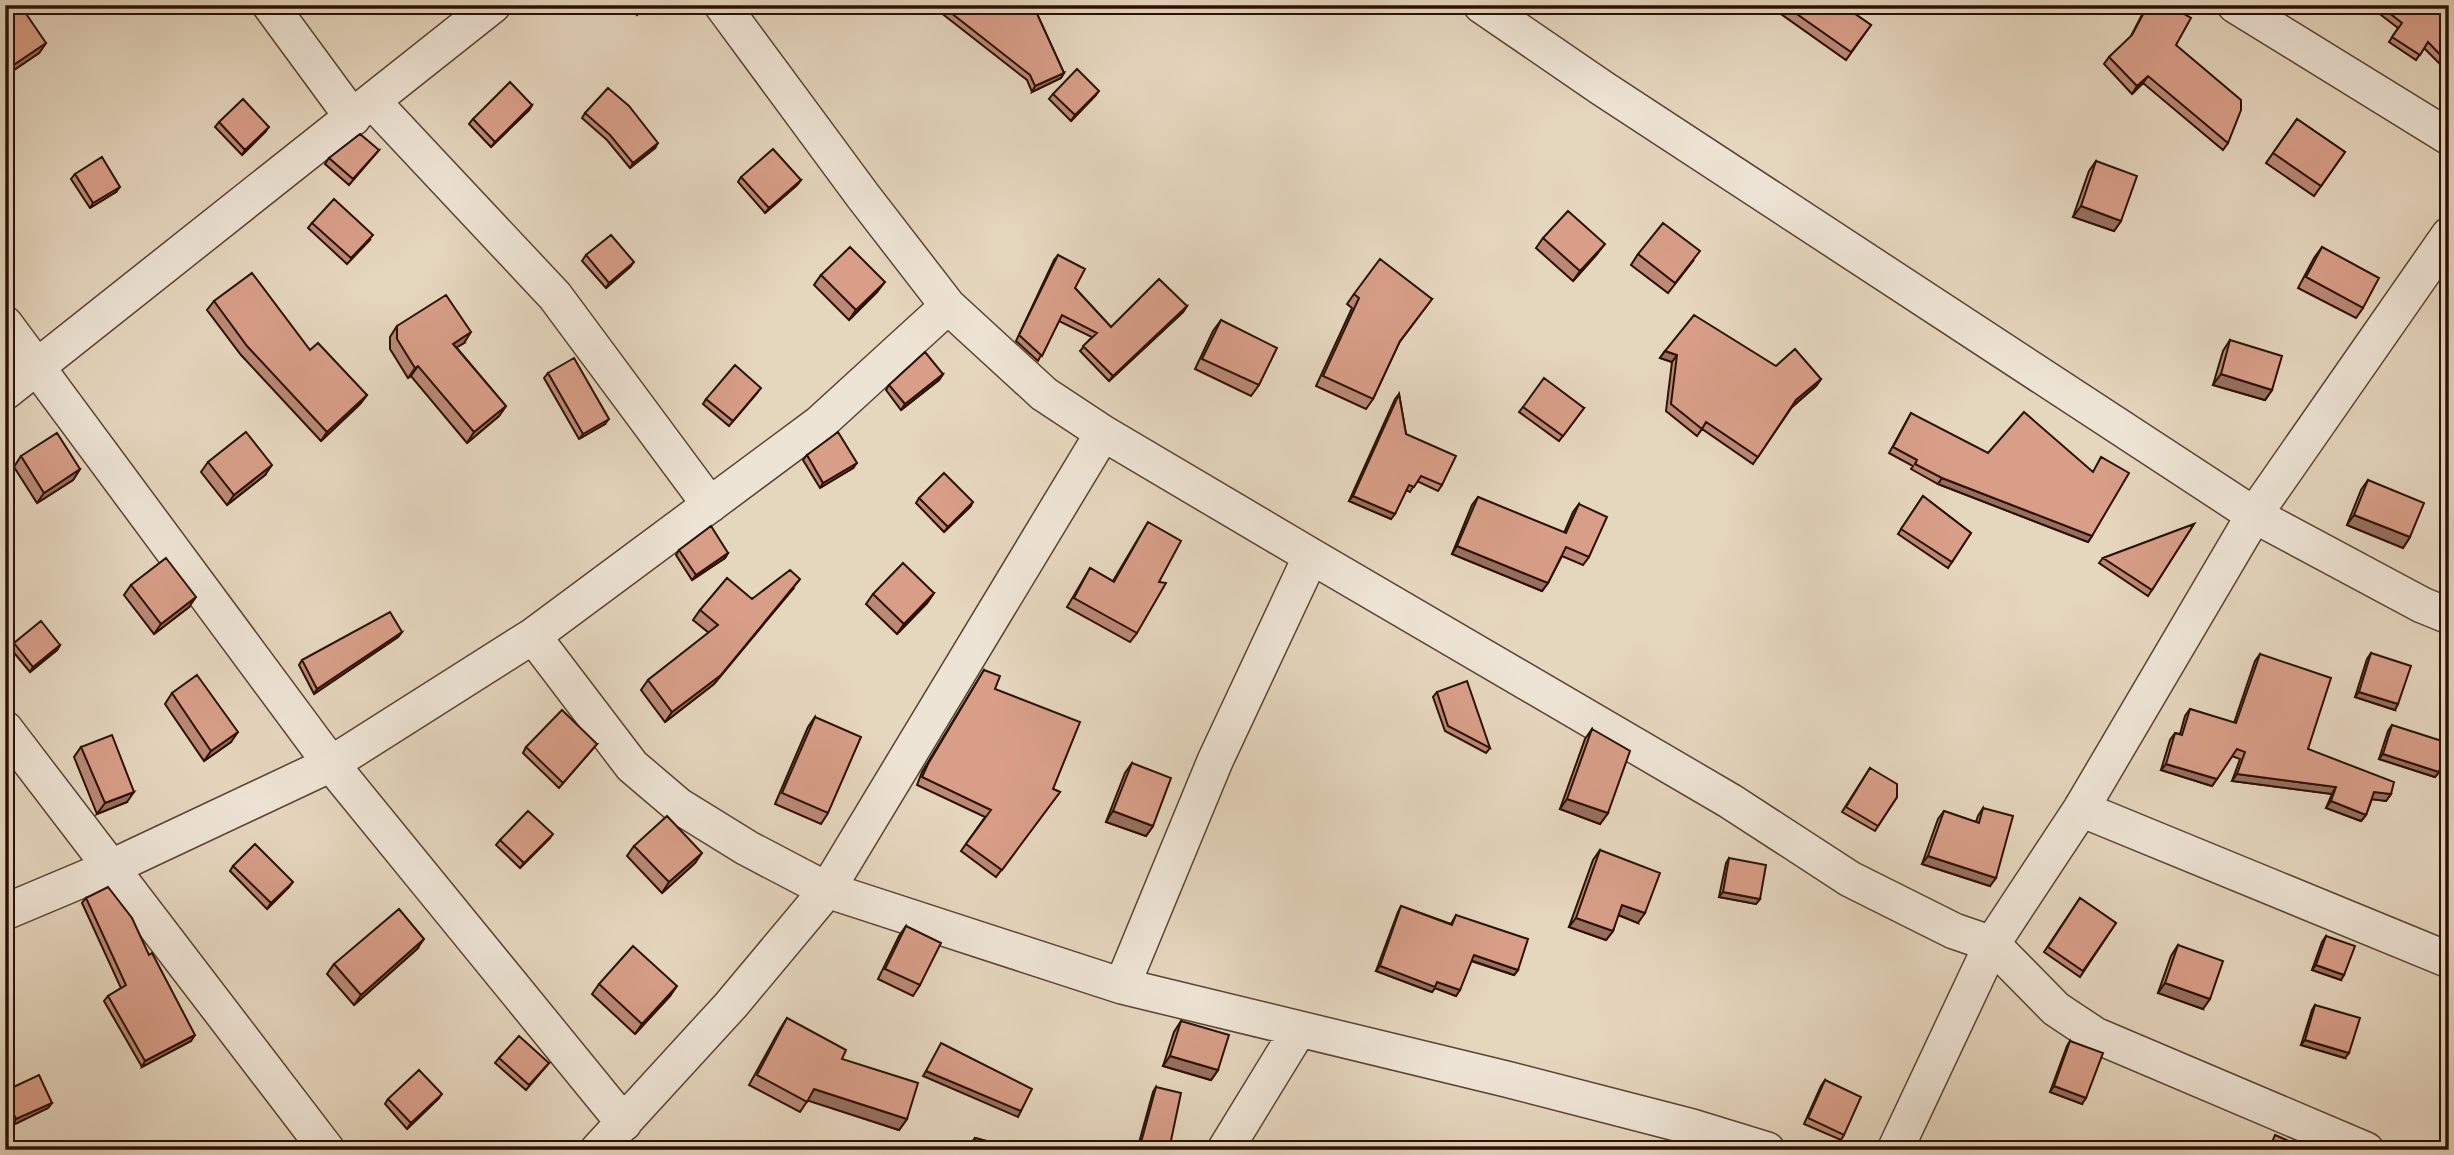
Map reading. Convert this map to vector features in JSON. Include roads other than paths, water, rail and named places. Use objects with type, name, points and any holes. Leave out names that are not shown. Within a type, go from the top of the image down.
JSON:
[{"type":"street","points":[[270,5],[363,110],[555,296],[710,505]]},
{"type":"street","points":[[5,393],[493,5]]},
{"type":"street","points":[[722,5],[948,306],[1044,394],[1103,433],[1730,801],[1850,879],[1954,931],[1992,944],[2056,1009],[2095,1035],[2366,1150]]},
{"type":"street","points":[[1481,5],[2254,515],[2422,605],[2449,616]]},
{"type":"street","points":[[2235,5],[2449,137]]},
{"type":"street","points":[[1895,1150],[1992,944],[2081,809],[2254,515],[2449,235]]},
{"type":"street","points":[[5,912],[112,867],[331,764],[533,636],[820,423],[948,306]]},
{"type":"street","points":[[5,324],[331,764],[624,1124]]},
{"type":"street","points":[[598,1150],[732,1005],[827,890],[1103,433]]},
{"type":"street","points":[[1122,986],[1215,761],[1311,556]]},
{"type":"street","points":[[533,636],[632,766],[679,806],[747,848],[827,890],[1122,986],[1586,1100],[1767,1150]]},
{"type":"street","points":[[5,729],[327,1150]]},
{"type":"street","points":[[2081,809],[2449,960]]},
{"type":"street","points":[[1225,1150],[1299,1029]]}]
